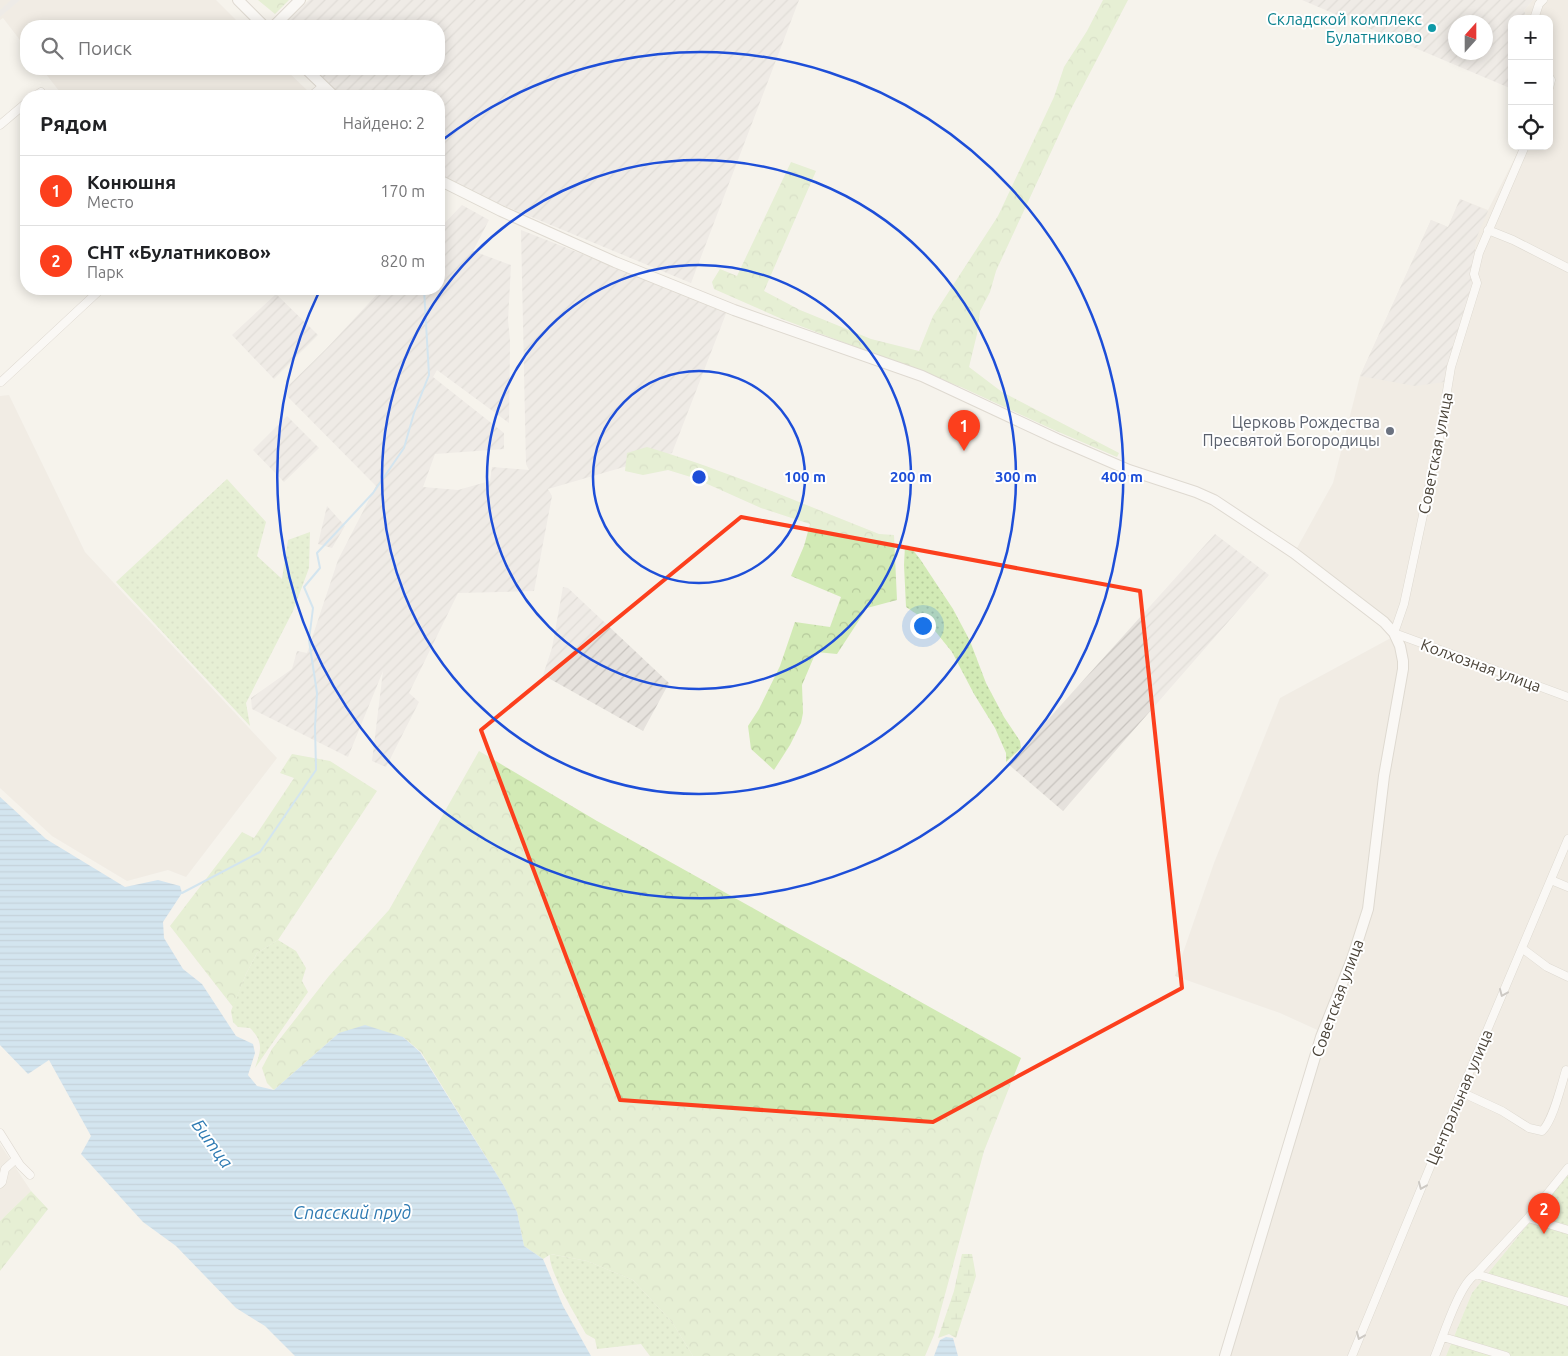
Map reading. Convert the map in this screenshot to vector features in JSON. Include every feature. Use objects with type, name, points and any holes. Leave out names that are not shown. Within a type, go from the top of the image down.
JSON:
[{"type":"street","points":[[238,0],[258,20]]},
{"type":"street","points":[[280,20],[300,0]]},
{"type":"street","points":[[1535,15],[1539,4],[1543,0]]},
{"type":"street","points":[[312,75],[327,90]]},
{"type":"street","points":[[318,90],[323,86]]},
{"type":"street","points":[[0,125],[20,107]]},
{"type":"street","name":"Советская улица","points":[[1394,633],[1404,604],[1438,445],[1451,367],[1477,283],[1474,274],[1479,253],[1523,150]]},
{"type":"street","name":"Советская улица","points":[[445,183],[501,211],[633,269],[734,310],[922,376],[1065,443],[1129,470],[1206,496],[1266,534],[1384,622],[1394,633],[1403,661],[1386,759],[1368,909],[1352,959],[1322,1037],[1224,1356]]},
{"type":"street","points":[[1488,230],[1500,234],[1568,268]]},
{"type":"street","points":[[1,382],[95,295]]},
{"type":"street","name":"Колхозная улица","points":[[1394,633],[1568,698]]},
{"type":"street","name":"Центральная улица","points":[[1352,1356],[1568,839]]},
{"type":"street","points":[[1552,880],[1568,887]]},
{"type":"street","points":[[1522,948],[1547,967],[1568,977]]},
{"type":"street","points":[[1461,1092],[1502,1111],[1529,1128],[1542,1131],[1546,1128],[1550,1119],[1566,1070],[1568,1071]]},
{"type":"street","points":[[0,1133],[16,1159],[30,1175]]},
{"type":"street","points":[[0,1184],[5,1169],[16,1159]]},
{"type":"street","points":[[1435,1356],[1461,1293],[1472,1277],[1528,1218],[1568,1168]]},
{"type":"street","points":[[1528,1218],[1568,1230]]},
{"type":"street","points":[[1476,1274],[1568,1302]]},
{"type":"street","points":[[1443,1337],[1506,1356]]},
{"type":"highlighted area","points":[[741,517],[1140,591],[1182,988],[933,1122],[620,1100],[481,730]]},
{"type":"shaded area","points":[[0,0],[216,0],[236,20],[20,20],[20,40],[3,18],[0,20]]},
{"type":"shaded area","points":[[11,0],[20,0],[0,17],[0,10]]},
{"type":"shaded area","points":[[309,0],[799,0],[691,283],[483,197],[445,177],[445,90],[334,90],[317,75],[445,75],[445,20],[288,20]]},
{"type":"shaded area","points":[[1302,0],[1533,0],[1524,10],[1526,15],[1508,15],[1508,87]]},
{"type":"shaded area","points":[[1533,0],[1568,0],[1568,1175],[1472,1293],[1446,1356],[1223,1356],[1324,1033],[1280,1013],[1175,976],[1214,863],[1280,698],[1400,633],[1300,553],[1301,551],[1297,548],[1333,483],[1360,376],[1431,220],[1448,227],[1460,199],[1488,210],[1519,150],[1553,150],[1553,15],[1526,15],[1524,10]]},
{"type":"shaded area","points":[[47,75],[291,75],[307,90],[58,90]]},
{"type":"shaded area","points":[[1460,199],[1488,211],[1476,239],[1471,290],[1444,382],[1415,386],[1360,376],[1431,220],[1448,227]]},
{"type":"shaded area","points":[[462,205],[489,220],[473,251],[511,265],[508,320],[510,341],[509,423],[437,370],[433,377],[504,433],[504,449],[435,454],[423,487],[458,490],[490,481],[492,467],[529,470],[526,464],[521,230],[727,311],[672,453],[548,489],[552,496],[534,591],[458,593],[409,693],[419,702],[386,767],[372,761],[383,671],[348,757],[252,709],[251,698],[292,669],[297,651],[307,653],[338,560],[376,486],[287,396],[289,385],[376,295],[445,295],[445,223]]},
{"type":"shaded area","points":[[277,295],[318,335],[274,379],[232,335]]},
{"type":"shaded area","points":[[9,395],[85,552],[277,758],[186,877],[168,870],[127,881],[52,836],[0,788],[0,396]]},
{"type":"shaded area","points":[[287,416],[319,448],[284,482],[253,450]]},
{"type":"shaded area","points":[[327,506],[345,526],[332,548],[318,544]]},
{"type":"shaded area","points":[[1215,534],[1269,575],[1063,811],[1008,764]]},
{"type":"shaded area","points":[[563,587],[568,588],[669,683],[643,731],[543,675],[552,648]]},
{"type":"shaded area","points":[[0,1144],[31,1191],[0,1221]]},
{"type":"green space","points":[[258,0],[289,0],[275,14]]},
{"type":"green space","points":[[1103,0],[1128,0],[1070,111],[996,271],[990,292],[980,311],[969,367],[1002,392],[1119,453],[1117,457],[961,387],[782,319],[714,289],[712,282],[720,269],[737,276],[791,162],[816,171],[764,291],[800,310],[871,339],[919,351],[933,316],[998,216],[1054,97],[1064,67],[1087,31]]},
{"type":"green space","points":[[647,447],[735,477],[879,534],[894,535],[897,600],[867,608],[837,654],[816,652],[802,685],[803,713],[801,723],[774,770],[751,749],[748,726],[759,709],[780,666],[795,622],[830,627],[841,597],[791,576],[804,546],[810,524],[761,508],[694,478],[668,470],[643,475],[625,471],[627,453]]},
{"type":"green space","points":[[227,479],[266,522],[257,556],[282,579],[288,540],[310,532],[309,568],[293,611],[246,703],[250,726],[116,582]]},
{"type":"green space","points":[[905,545],[909,545],[920,559],[953,609],[970,641],[986,683],[1004,717],[1020,741],[1021,748],[1006,762],[1006,753],[995,728],[974,694],[952,652],[927,621],[906,607]]},
{"type":"green space","points":[[479,751],[597,821],[1021,1058],[984,1151],[934,1335],[925,1356],[693,1356],[672,1322],[633,1280],[587,1261],[551,1254],[543,1259],[524,1246],[517,1212],[504,1186],[421,1052],[403,1037],[339,1033],[274,1090],[267,1083],[262,1068],[272,1049],[329,976],[389,910]]},
{"type":"green space","points":[[292,754],[330,761],[377,791],[278,940],[257,953],[246,974],[233,1007],[170,926],[242,832],[254,838],[294,778],[280,773]]},
{"type":"green space","points":[[278,940],[296,951],[306,968],[302,981],[308,992],[255,1068],[260,1051],[258,1038],[250,1028],[238,1027],[233,1022],[231,1011],[257,953]]},
{"type":"green space","points":[[1568,1175],[1568,1356],[1446,1356],[1472,1293]]},
{"type":"green space","points":[[31,1191],[48,1209],[0,1271],[0,1221]]},
{"type":"green space","points":[[550,1254],[587,1261],[633,1280],[672,1322],[693,1356],[650,1356],[641,1344],[597,1349],[595,1339],[586,1334],[564,1294],[553,1271]]},
{"type":"green space","points":[[962,1254],[972,1254],[976,1276],[956,1338],[949,1334],[938,1338],[954,1291]]},
{"type":"water","name":"Спасский пруд","points":[[0,797],[46,839],[125,887],[158,880],[180,886],[182,893],[163,922],[164,938],[183,969],[202,984],[236,1036],[253,1044],[255,1053],[248,1075],[257,1086],[274,1090],[339,1033],[365,1025],[403,1037],[420,1052],[504,1186],[517,1212],[524,1246],[543,1259],[563,1306],[591,1356],[295,1356],[265,1326],[236,1308],[176,1246],[143,1222],[81,1154],[91,1136],[49,1060],[28,1074],[0,1045]]},
{"type":"water","points":[[946,1337],[953,1338],[958,1356],[934,1356],[940,1340]]},
{"type":"waterway","points":[[182,893],[260,852],[316,770],[315,727],[317,693],[309,640],[313,608],[304,587],[320,568],[317,553],[373,493],[404,448],[414,413],[429,375],[424,295]]},
{"type":"place","name":"Складской комплекс Булатниково","points":[[1432,28]]},
{"type":"place","name":"Церковь Рождества Пресвятой Богородицы","points":[[1390,431]]},
{"type":"place","name":"Конюшня","points":[[964,451]]},
{"type":"place","name":"СНТ «Булатниково»","points":[[1544,1234]]},
{"type":"water label","name":"Битца","points":[[213,1143]]}]
